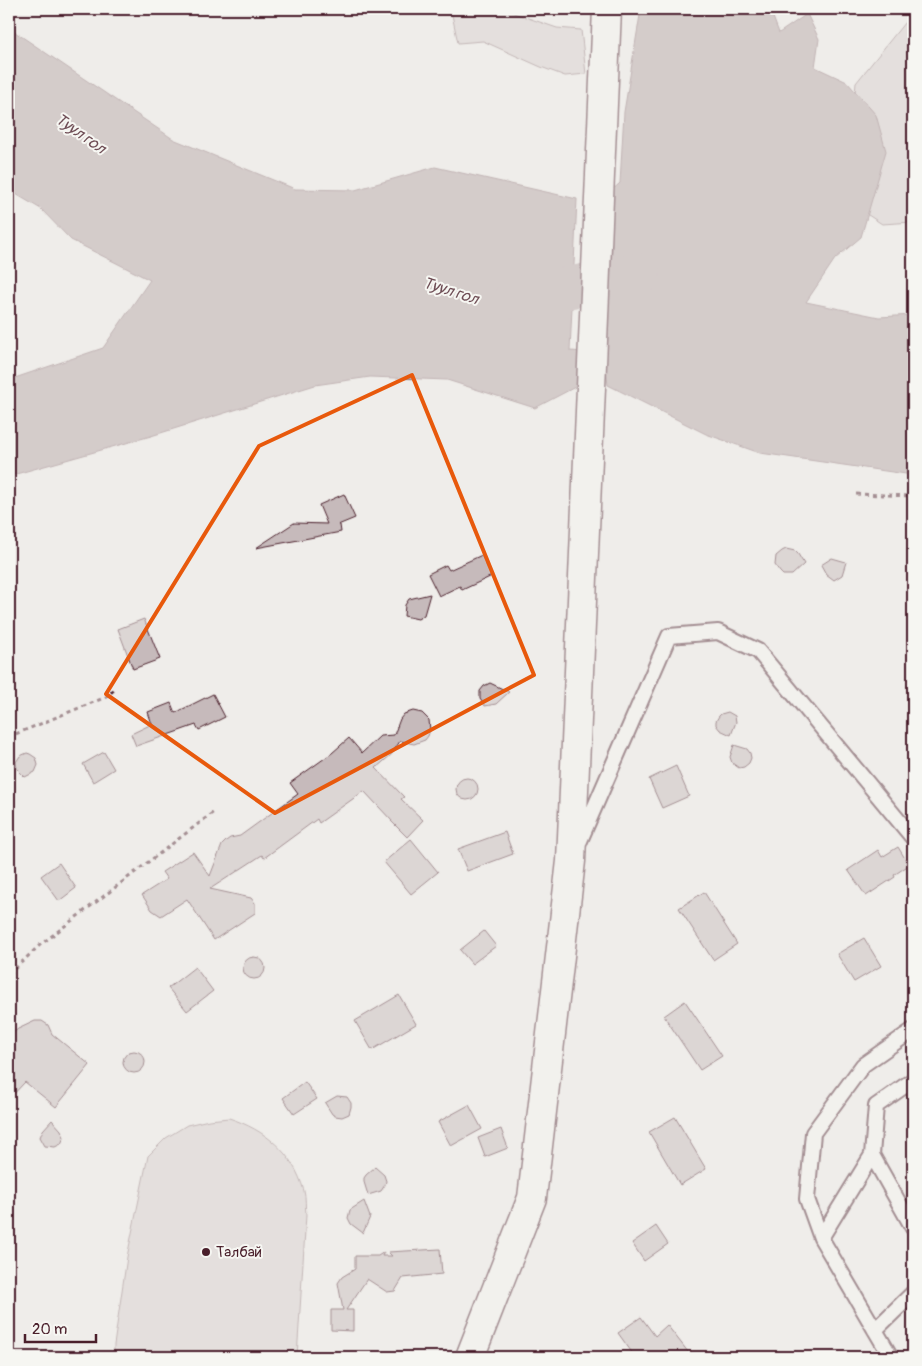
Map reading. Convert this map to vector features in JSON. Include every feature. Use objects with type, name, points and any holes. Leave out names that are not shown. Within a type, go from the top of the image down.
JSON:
[{"type":"street","points":[[470,1357],[532,1198],[571,861],[607,9]]},
{"type":"lane","points":[[571,861],[670,636],[718,632],[758,651],[913,838]]},
{"type":"lane","points":[[891,1357],[821,1238],[807,1199],[813,1133],[863,1065],[913,1030]]},
{"type":"lane","points":[[821,1238],[872,1155],[876,1106],[913,1080]]},
{"type":"lane","points":[[872,1155],[913,1228]]},
{"type":"lane","points":[[875,1330],[913,1293]]},
{"type":"path","points":[[856,494],[913,496]]},
{"type":"path","points":[[9,738],[106,696],[116,688]]},
{"type":"path","points":[[9,974],[40,945],[215,811]]},
{"type":"highlighted area","points":[[412,375],[534,675],[275,813],[106,694],[259,446]]},
{"type":"shaded area","points":[[452,9],[502,9],[557,28],[581,30],[586,74],[565,76],[483,41],[458,43]]},
{"type":"shaded area","points":[[913,12],[913,222],[882,224],[845,200],[856,83]]},
{"type":"shaded area","points":[[229,1118],[254,1129],[276,1144],[293,1165],[304,1191],[306,1215],[297,1357],[114,1357],[114,1345],[127,1257],[148,1156],[166,1138],[187,1125]]},
{"type":"water","points":[[641,9],[770,9],[779,33],[807,14],[819,39],[815,67],[847,82],[876,115],[886,151],[861,237],[835,259],[806,302],[879,317],[913,315],[913,475],[760,453],[706,434],[608,385],[604,352],[609,193],[620,183],[624,112]]},
{"type":"water","points":[[9,28],[173,139],[295,189],[355,190],[435,167],[577,199],[570,351],[586,352],[577,386],[535,408],[447,380],[370,377],[315,385],[151,436],[9,476],[9,380],[103,348],[150,280],[71,240],[41,209],[9,190]]},
{"type":"building","points":[[344,494],[355,518],[338,525],[340,525],[341,532],[256,548],[294,523],[327,524],[319,505]]},
{"type":"building","points":[[786,549],[795,551],[804,564],[792,575],[783,575],[775,565],[776,556]]},
{"type":"building","points":[[482,555],[492,576],[462,590],[460,586],[439,596],[428,574],[446,565],[449,570]]},
{"type":"building","points":[[832,558],[846,562],[842,575],[834,580],[826,574],[821,565]]},
{"type":"building","points":[[430,594],[424,615],[418,619],[404,616],[405,605],[409,599]]},
{"type":"building","points":[[144,619],[160,659],[133,669],[118,629]]},
{"type":"building","points":[[490,683],[509,692],[496,704],[485,706],[480,699],[480,691]]},
{"type":"building","points":[[213,694],[225,717],[199,730],[196,725],[136,746],[131,734],[152,724],[148,712],[171,703],[175,713]]},
{"type":"building","points":[[413,711],[422,713],[429,720],[430,730],[428,736],[425,740],[414,744],[400,741],[392,754],[376,768],[404,797],[401,799],[423,820],[407,837],[364,791],[319,823],[317,819],[264,858],[262,855],[210,889],[251,898],[255,903],[255,913],[214,940],[187,899],[161,916],[152,910],[142,895],[167,879],[162,872],[193,852],[210,876],[222,845],[226,841],[240,836],[298,794],[290,783],[332,753],[349,738],[362,753],[380,736],[394,735],[400,719],[404,714]]},
{"type":"building","points":[[728,712],[735,716],[736,722],[731,735],[720,730],[716,725],[719,716]]},
{"type":"building","points":[[734,745],[747,749],[750,753],[749,763],[744,767],[739,768],[732,763],[730,757]]},
{"type":"building","points":[[104,752],[114,769],[93,782],[83,764]]},
{"type":"building","points":[[27,753],[36,758],[38,765],[35,772],[25,777],[17,769],[16,762],[20,756]]},
{"type":"building","points":[[676,766],[689,796],[662,808],[649,779]]},
{"type":"building","points":[[467,778],[475,781],[478,789],[475,797],[467,800],[459,797],[456,789],[459,781]]},
{"type":"building","points":[[505,832],[513,854],[467,871],[458,849]]},
{"type":"building","points":[[411,839],[438,872],[411,894],[384,862]]},
{"type":"building","points":[[898,847],[909,865],[894,875],[895,877],[866,896],[848,870],[878,850],[882,857]]},
{"type":"building","points":[[59,863],[76,888],[59,901],[41,876]]},
{"type":"building","points":[[704,892],[737,944],[713,960],[679,908]]},
{"type":"building","points":[[484,931],[496,946],[472,964],[460,950]]},
{"type":"building","points":[[864,938],[881,966],[854,982],[837,954]]},
{"type":"building","points":[[254,957],[262,960],[265,968],[262,976],[254,979],[246,976],[243,968],[246,960]]},
{"type":"building","points":[[195,967],[213,991],[187,1011],[168,988]]},
{"type":"building","points":[[399,995],[416,1024],[372,1050],[355,1021]]},
{"type":"building","points":[[685,1001],[722,1056],[700,1070],[664,1016]]},
{"type":"building","points":[[35,1021],[42,1021],[48,1025],[52,1034],[90,1065],[56,1107],[25,1082],[9,1099],[9,1036],[18,1029]]},
{"type":"building","points":[[134,1051],[142,1054],[145,1062],[142,1070],[134,1073],[126,1070],[123,1062],[126,1054]]},
{"type":"building","points":[[305,1082],[317,1099],[294,1114],[283,1098]]},
{"type":"building","points":[[337,1096],[347,1097],[351,1103],[349,1114],[342,1117],[332,1114],[325,1103]]},
{"type":"building","points":[[469,1105],[482,1129],[451,1146],[438,1122]]},
{"type":"building","points":[[675,1117],[706,1169],[680,1185],[649,1132]]},
{"type":"building","points":[[52,1120],[61,1130],[64,1137],[61,1144],[55,1147],[45,1146],[40,1137],[43,1130]]},
{"type":"building","points":[[501,1129],[508,1148],[485,1157],[478,1138]]},
{"type":"building","points":[[375,1167],[384,1175],[385,1185],[381,1191],[368,1195],[364,1178]]},
{"type":"building","points":[[364,1201],[370,1217],[363,1233],[351,1224],[348,1218],[350,1210]]},
{"type":"building","points":[[656,1226],[668,1244],[644,1261],[632,1243]]},
{"type":"building","points":[[440,1249],[442,1274],[403,1278],[395,1291],[387,1292],[367,1279],[346,1310],[353,1310],[353,1331],[331,1330],[331,1310],[343,1310],[338,1283],[342,1277],[355,1269],[355,1256],[378,1256],[384,1252],[382,1256],[392,1256],[388,1252]]},
{"type":"building","points":[[641,1317],[655,1336],[667,1325],[692,1357],[630,1357],[633,1354],[618,1333]]},
{"type":"waterway","name":"Туул гол","points":[[515,298],[639,274]]},
{"type":"place","name":"Талбай","points":[[206,1252]]}]
